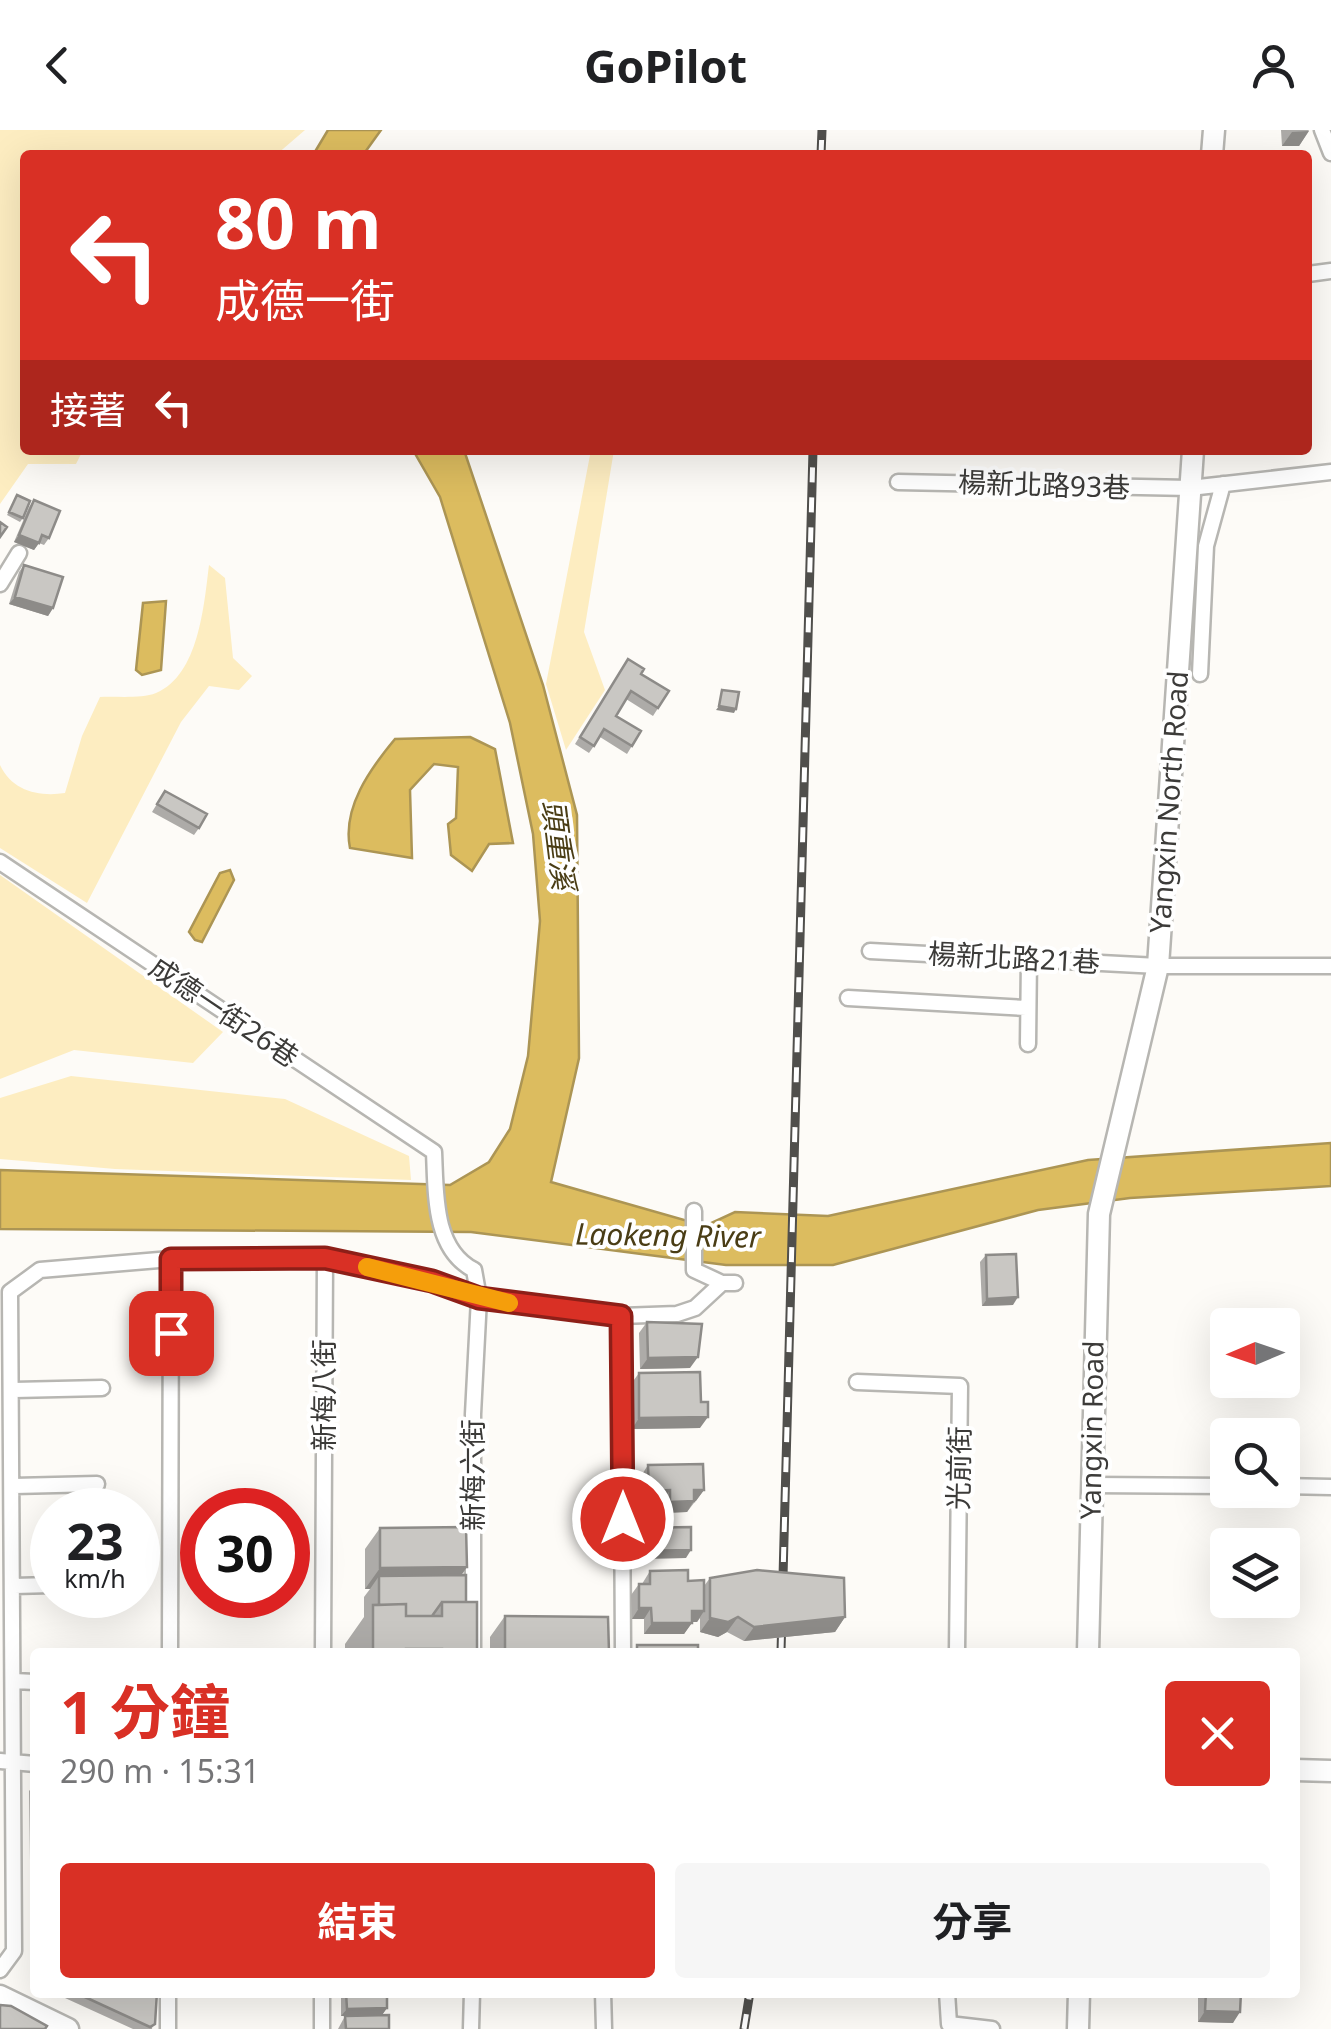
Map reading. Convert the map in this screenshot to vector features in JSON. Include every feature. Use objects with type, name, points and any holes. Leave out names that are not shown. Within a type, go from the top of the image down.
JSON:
[{"type":"street","points":[[1322,130],[1331,153]]},
{"type":"street","name":"Yangxin North Road","points":[[1100,1208],[1158,966],[1193,455]]},
{"type":"street","name":"楊新北路93巷","points":[[898,482],[1190,488],[1331,472]]},
{"type":"street","points":[[1200,674],[1206,546],[1222,484]]},
{"type":"street","points":[[0,584],[19,553]]},
{"type":"street","name":"成德一街26巷","points":[[0,862],[434,1152],[443,1240],[460,1263],[474,1270],[479,1298]]},
{"type":"street","name":"楊新北路21巷","points":[[870,950],[1158,966],[1331,966]]},
{"type":"street","points":[[1028,1044],[1029,958]]},
{"type":"street","points":[[848,998],[1026,1008]]},
{"type":"street","name":"Yangxin Road","points":[[1088,1648],[1100,1208]]},
{"type":"street","points":[[0,1970],[14,1952],[6,1763],[14,1682],[10,1292],[40,1270],[171,1259],[325,1258],[432,1281],[479,1298],[621,1316],[677,1314],[695,1308],[728,1283],[694,1270],[694,1211]]},
{"type":"street","name":"新梅八街","points":[[323,1648],[325,1258]]},
{"type":"street","points":[[170,1648],[171,1259]]},
{"type":"street","name":"新梅六街","points":[[473,1648],[473,1414],[479,1298]]},
{"type":"street","points":[[621,1316],[624,1648]]},
{"type":"street","name":"光前街","points":[[857,1382],[960,1386],[956,1648]]},
{"type":"street","points":[[14,1390],[102,1388]]},
{"type":"street","points":[[14,1486],[97,1484]]},
{"type":"street","points":[[1091,1485],[1210,1486]]},
{"type":"street","points":[[1300,1486],[1331,1486]]},
{"type":"street","points":[[14,1586],[30,1586]]},
{"type":"street","points":[[14,1682],[30,1682]]},
{"type":"street","points":[[1300,1770],[1331,1772]]},
{"type":"street","points":[[0,1996],[68,2029]]},
{"type":"street","points":[[168,1998],[168,2029]]},
{"type":"street","points":[[322,1998],[322,2029]]},
{"type":"street","points":[[471,2029],[472,1998]]},
{"type":"street","points":[[603,1998],[604,2029]]},
{"type":"street","points":[[947,1998],[949,2024],[992,2029]]},
{"type":"street","points":[[1078,1998],[1078,2029]]},
{"type":"shaded area","points":[[0,130],[305,130],[282,150],[20,150],[20,455],[80,455],[76,464],[28,464],[0,504]]},
{"type":"shaded area","points":[[590,455],[613,455],[584,632],[605,690],[566,750],[546,684]]},
{"type":"shaded area","points":[[209,565],[225,578],[233,658],[252,676],[239,690],[209,686],[181,722],[87,903],[0,848],[0,765],[12,781],[27,790],[65,793],[82,736],[100,697],[156,693],[182,671],[197,637]]},
{"type":"shaded area","points":[[0,875],[223,1032],[193,1063],[74,1050],[0,1079]]},
{"type":"shaded area","points":[[71,1076],[285,1099],[409,1156],[411,1180],[115,1169],[0,1159],[0,1098]]},
{"type":"water","points":[[328,130],[381,130],[367,150],[316,150]]},
{"type":"water","points":[[416,455],[466,455],[543,685],[577,815],[579,1058],[551,1182],[705,1226],[735,1212],[828,1216],[1088,1160],[1331,1143],[1331,1186],[1130,1198],[1038,1210],[833,1265],[726,1265],[471,1232],[0,1229],[0,1170],[450,1185],[489,1162],[510,1129],[528,1056],[540,921],[533,834],[510,723],[440,497]]},
{"type":"water","points":[[166,601],[161,670],[142,675],[136,670],[143,603]]},
{"type":"water","points":[[470,737],[495,749],[513,843],[489,844],[472,871],[451,855],[448,824],[456,818],[458,767],[434,764],[410,790],[412,858],[350,848],[354,804],[376,763],[395,739]]},
{"type":"water","points":[[230,870],[234,880],[202,942],[195,940],[189,932],[220,873]]},
{"type":"building","points":[[17,495],[30,501],[23,518],[9,512]]},
{"type":"building","points":[[34,500],[60,511],[49,538],[42,535],[39,543],[19,535]]},
{"type":"building","points":[[24,565],[63,577],[53,608],[15,597]]},
{"type":"building","points":[[628,659],[644,669],[641,674],[669,691],[658,708],[631,691],[616,716],[641,731],[632,746],[604,729],[594,746],[580,737]]},
{"type":"building","points":[[722,690],[739,692],[736,709],[719,706]]},
{"type":"building","points":[[165,791],[207,814],[199,828],[157,804]]},
{"type":"building","points":[[1016,1254],[1018,1297],[987,1299],[986,1255]]},
{"type":"building","points":[[647,1322],[702,1324],[698,1357],[648,1358]]},
{"type":"building","points":[[700,1372],[701,1402],[708,1402],[708,1417],[639,1418],[639,1373]]},
{"type":"building","points":[[703,1464],[704,1490],[694,1490],[694,1501],[670,1502],[670,1490],[649,1491],[648,1465]]},
{"type":"building","points":[[466,1527],[467,1567],[380,1568],[380,1528]]},
{"type":"building","points":[[691,1527],[691,1550],[636,1551],[636,1528]]},
{"type":"building","points":[[688,1570],[688,1581],[704,1580],[704,1611],[692,1611],[692,1623],[652,1623],[651,1608],[639,1608],[639,1584],[650,1584],[650,1571]]},
{"type":"building","points":[[757,1570],[844,1578],[845,1617],[754,1627],[738,1617],[728,1622],[710,1618],[710,1578]]},
{"type":"building","points":[[466,1575],[466,1602],[442,1602],[432,1616],[406,1616],[406,1604],[379,1605],[379,1576]]},
{"type":"building","points":[[442,1602],[477,1602],[477,1648],[373,1648],[373,1605],[406,1604],[406,1616],[442,1616]]},
{"type":"building","points":[[505,1616],[608,1617],[609,1648],[505,1648]]},
{"type":"building","points":[[637,1645],[698,1645],[698,1648]]},
{"type":"building","points":[[87,1998],[157,1998],[155,2024],[150,2027]]},
{"type":"building","points":[[346,1998],[387,1998],[387,2008],[347,2009]]},
{"type":"building","points":[[1206,1998],[1241,1998],[1240,2012],[1205,2011]]},
{"type":"building","points":[[0,2005],[11,2006],[47,2026],[0,2029]]},
{"type":"building","points":[[389,2015],[389,2029],[346,2029],[345,2016]]},
{"type":"railway","points":[[821,150],[822,130]]},
{"type":"railway","points":[[781,1648],[813,455]]},
{"type":"railway","points":[[744,2029],[749,1998]]},
{"type":"slow traffic","points":[[367,1267],[509,1303]]},
{"type":"route","points":[[171,1333],[171,1259],[325,1258],[432,1281],[479,1298],[562,1312],[621,1316],[623,1519]]},
{"type":"water label","name":"頭重溪","points":[[558,845]]},
{"type":"water label","name":"Laokeng River","points":[[668,1236]]}]
